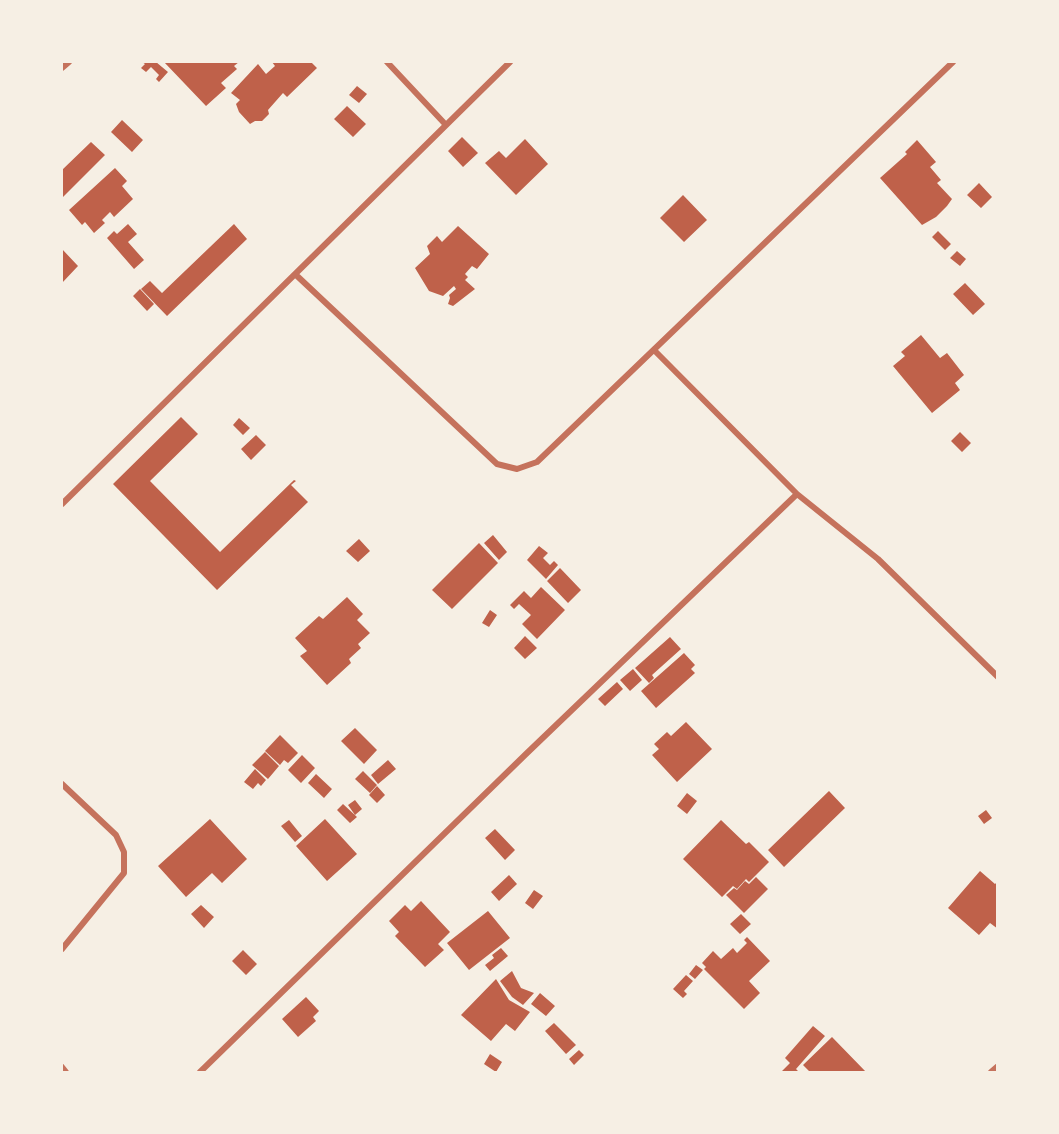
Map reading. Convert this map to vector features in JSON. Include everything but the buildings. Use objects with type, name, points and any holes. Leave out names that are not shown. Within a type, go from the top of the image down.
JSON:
[{"type":"street","points":[[62,68],[69,62]]},
{"type":"street","points":[[387,62],[446,125]]},
{"type":"street","points":[[62,504],[510,62]]},
{"type":"street","points":[[295,274],[497,464],[517,469],[537,462],[953,62]]},
{"type":"street","points":[[654,350],[797,494],[878,559],[998,677]]},
{"type":"street","points":[[200,1072],[797,494]]},
{"type":"street","points":[[62,784],[116,834],[124,852],[124,873],[62,950]]},
{"type":"street","points":[[991,1072],[998,1066]]},
{"type":"street","points":[[62,1067],[66,1072]]}]
